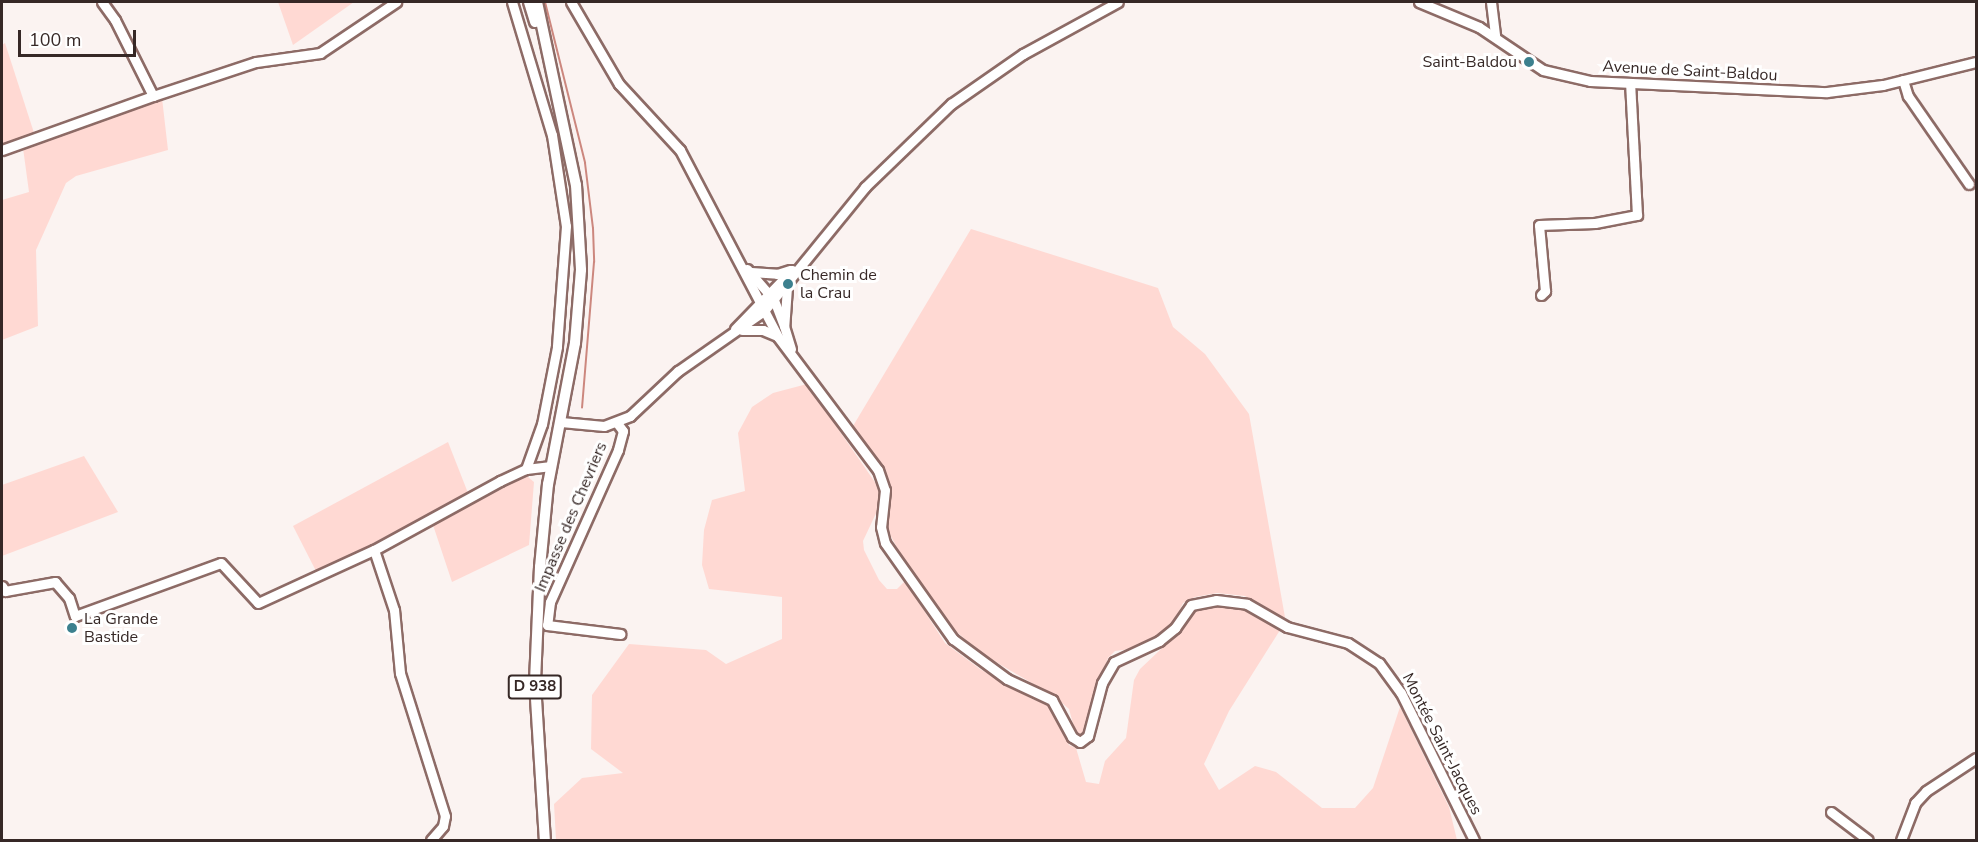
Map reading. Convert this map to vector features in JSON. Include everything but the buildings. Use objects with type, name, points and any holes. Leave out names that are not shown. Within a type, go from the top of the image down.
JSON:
[{"type":"main road","name":"D 938","points":[[529,2],[562,111]]},
{"type":"main road","name":"D 938","points":[[538,6],[576,185],[581,270],[575,343],[551,466],[542,534],[535,651],[545,840]]},
{"type":"street","points":[[102,2],[153,96]]},
{"type":"street","points":[[2,150],[256,62],[320,52],[396,2]]},
{"type":"street","points":[[512,2],[552,135],[566,226],[557,346],[542,424],[526,469]]},
{"type":"street","points":[[571,2],[619,84],[680,150],[747,270],[762,307],[778,337],[793,354]]},
{"type":"street","points":[[561,422],[592,425],[617,423],[637,410],[678,371],[742,330],[772,297],[788,284],[803,261],[870,181],[951,104],[1023,54],[1118,2]]},
{"type":"street","name":"Avenue de Saint-Baldou","points":[[1419,2],[1495,36],[1554,74],[1630,83],[1813,92],[1855,90],[1977,62]]},
{"type":"street","points":[[1491,2],[1495,36]]},
{"type":"street","points":[[1903,80],[1908,96],[1970,184]]},
{"type":"street","points":[[1541,295],[1545,291],[1539,225],[1595,223],[1637,214],[1630,83]]},
{"type":"street","points":[[747,270],[777,274],[792,269],[803,261]]},
{"type":"street","points":[[772,297],[792,269]]},
{"type":"street","points":[[747,270],[772,297],[793,354]]},
{"type":"street","points":[[784,326],[788,284]]},
{"type":"street","points":[[724,340],[762,307]]},
{"type":"street","points":[[742,330],[763,330],[778,337]]},
{"type":"street","name":"Montée Saint-Jacques","points":[[793,354],[878,470],[885,490],[881,527],[885,543],[946,631],[981,662],[1052,700],[1075,741],[1083,741],[1088,736],[1102,683],[1114,662],[1159,641],[1175,628],[1191,605],[1240,601],[1287,627],[1348,643],[1379,663],[1401,693],[1474,840]]},
{"type":"street","name":"Impasse des Chevriers","points":[[617,423],[623,431],[618,450],[550,602],[547,625],[620,634]]},
{"type":"street","points":[[2,586],[5,591],[55,582],[69,598],[75,616],[221,563],[247,596],[258,603],[374,550],[526,469],[551,466]]},
{"type":"street","points":[[374,550],[394,610],[400,673],[445,816],[443,826],[431,840]]},
{"type":"street","points":[[1901,840],[1915,803],[1926,791],[1977,758]]},
{"type":"street","points":[[1832,812],[1868,840]]},
{"type":"shaded area","points":[[278,2],[354,2],[293,45]]},
{"type":"shaded area","points":[[5,43],[35,136],[2,147],[2,45]]},
{"type":"shaded area","points":[[162,98],[168,150],[76,176],[66,183],[36,250],[38,326],[2,340],[2,200],[29,192],[23,148]]},
{"type":"shaded area","points":[[971,229],[1158,288],[1173,327],[1205,354],[1249,414],[1286,623],[1245,596],[1217,593],[1195,597],[1183,603],[1173,624],[1153,641],[1138,648],[1115,651],[1108,658],[1085,732],[1076,735],[1069,709],[1054,696],[984,655],[953,629],[909,570],[886,527],[890,487],[853,426]]},
{"type":"shaded area","points":[[807,384],[879,488],[879,507],[863,541],[864,550],[879,580],[887,589],[897,589],[905,581],[945,643],[980,669],[1032,699],[1051,705],[1069,745],[1076,748],[1086,782],[1099,784],[1105,761],[1126,738],[1134,680],[1140,669],[1178,633],[1195,609],[1237,604],[1282,627],[1229,711],[1204,764],[1219,790],[1255,766],[1276,772],[1322,808],[1355,808],[1373,788],[1400,707],[1449,807],[1457,840],[556,840],[554,804],[582,778],[623,773],[591,749],[592,695],[629,644],[706,650],[726,664],[782,639],[782,597],[709,589],[702,565],[704,530],[712,500],[745,491],[738,433],[752,407],[773,393]]},
{"type":"shaded area","points":[[448,442],[468,493],[317,573],[293,526]]},
{"type":"shaded area","points":[[84,456],[118,512],[2,556],[2,485]]},
{"type":"shaded area","points":[[523,473],[534,482],[529,545],[452,582],[432,522]]},
{"type":"waterway","points":[[545,2],[585,163],[593,228],[594,262],[582,408]]},
{"type":"place","name":"Saint-Baldou","points":[[1529,62]]},
{"type":"place","name":"Chemin de la Crau","points":[[788,284]]},
{"type":"place","name":"La Grande Bastide","points":[[72,628]]}]
